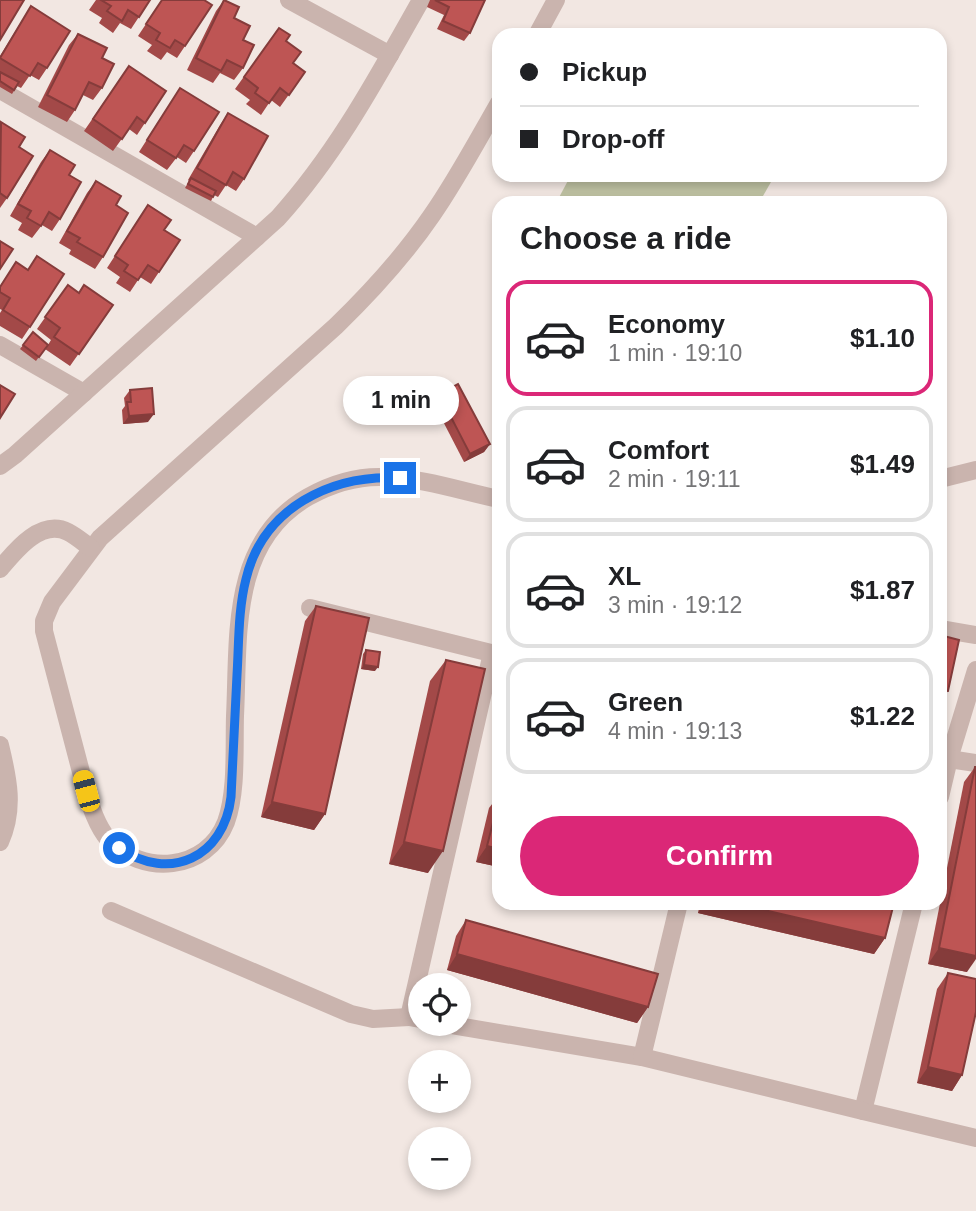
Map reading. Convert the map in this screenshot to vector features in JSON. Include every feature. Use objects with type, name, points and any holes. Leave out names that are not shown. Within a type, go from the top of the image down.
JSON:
[{"type":"street","points":[[289,0],[390,55]]},
{"type":"street","points":[[0,466],[257,237],[295,198],[328,157],[421,0]]},
{"type":"street","points":[[541,28],[556,0]]},
{"type":"street","points":[[0,90],[257,237]]},
{"type":"street","points":[[492,116],[458,177],[431,217],[370,292],[336,326],[111,527],[91,548],[48,611],[44,631],[46,640],[86,791],[108,839],[131,856],[157,865],[171,864],[197,856],[208,848],[225,825],[230,811],[242,597],[252,559],[273,526],[293,507],[316,492],[340,483],[366,478],[400,478],[492,498]]},
{"type":"street","points":[[0,345],[84,393]]},
{"type":"street","points":[[947,477],[976,470]]},
{"type":"street","points":[[0,569],[32,537],[50,528],[69,532],[91,548]]},
{"type":"street","points":[[310,608],[492,653]]},
{"type":"street","points":[[947,630],[976,635]]},
{"type":"street","points":[[947,751],[976,670]]},
{"type":"street","points":[[424,973],[492,672]]},
{"type":"street","points":[[0,744],[10,789],[7,821],[0,842]]},
{"type":"street","points":[[947,759],[976,763]]},
{"type":"street","points":[[642,1057],[677,910]]},
{"type":"street","points":[[863,1111],[912,910]]},
{"type":"street","points":[[111,911],[351,1014],[373,1019],[408,1018]]},
{"type":"street","points":[[471,1028],[642,1057],[976,1138]]},
{"type":"green space","points":[[567,182],[771,182],[763,196],[560,196]]},
{"type":"building","points":[[0,0],[24,0],[0,40]]},
{"type":"building","points":[[101,0],[150,0],[139,17],[128,10],[122,21],[107,11],[111,6]]},
{"type":"building","points":[[162,0],[204,0],[212,5],[185,46],[175,40],[170,48],[156,40],[160,33],[146,24]]},
{"type":"building","points":[[224,0],[239,7],[234,18],[250,26],[243,40],[254,45],[243,68],[227,60],[221,71],[196,58]]},
{"type":"building","points":[[435,0],[485,0],[470,33],[443,21],[449,7]]},
{"type":"building","points":[[31,6],[70,31],[47,68],[38,63],[30,76],[0,58]]},
{"type":"building","points":[[279,28],[290,35],[286,41],[301,52],[293,63],[305,72],[289,95],[280,88],[269,103],[255,93],[258,88],[244,77]]},
{"type":"building","points":[[78,34],[107,48],[102,58],[114,64],[102,88],[89,82],[75,110],[47,95]]},
{"type":"building","points":[[129,66],[166,91],[145,123],[137,117],[122,139],[93,119]]},
{"type":"building","points":[[0,72],[19,82],[14,90],[0,81]]},
{"type":"building","points":[[180,88],[219,112],[194,151],[184,145],[176,158],[147,140]]},
{"type":"building","points":[[228,113],[268,136],[244,179],[233,172],[226,185],[197,168]]},
{"type":"building","points":[[1,122],[25,137],[19,147],[33,156],[7,198],[0,193]]},
{"type":"building","points":[[50,150],[75,165],[69,175],[81,182],[60,219],[49,212],[41,226],[27,218],[31,211],[18,204]]},
{"type":"building","points":[[191,178],[216,191],[213,197],[188,184]]},
{"type":"building","points":[[96,181],[121,196],[116,205],[128,213],[103,257],[77,242],[80,238],[67,231]]},
{"type":"building","points":[[148,205],[171,220],[164,230],[180,240],[159,272],[148,265],[138,280],[124,271],[128,265],[115,256]]},
{"type":"building","points":[[0,241],[13,249],[0,269]]},
{"type":"building","points":[[37,256],[64,274],[30,327],[3,310],[10,298],[0,292],[0,287],[16,262],[28,270]]},
{"type":"building","points":[[68,285],[79,293],[84,285],[113,305],[79,354],[54,337],[60,328],[45,317]]},
{"type":"building","points":[[33,332],[48,345],[39,357],[23,345]]},
{"type":"building","points":[[458,384],[490,444],[470,454],[439,394]]},
{"type":"building","points":[[0,385],[15,394],[0,418]]},
{"type":"building","points":[[152,388],[154,414],[129,416],[127,402],[131,402],[130,390]]},
{"type":"building","points":[[316,606],[369,618],[325,814],[272,802]]},
{"type":"building","points":[[947,637],[959,640],[947,691]]},
{"type":"building","points":[[366,650],[380,652],[378,667],[364,665]]},
{"type":"building","points":[[446,660],[485,669],[443,851],[404,842]]},
{"type":"building","points":[[976,767],[976,956],[939,948]]},
{"type":"building","points":[[492,826],[492,847],[487,846]]},
{"type":"building","points":[[764,910],[892,910],[885,938]]},
{"type":"building","points":[[466,920],[658,974],[648,1007],[457,954]]},
{"type":"building","points":[[948,973],[976,979],[976,1012],[962,1075],[928,1067]]},
{"type":"route","points":[[119,848],[143,862],[157,865],[185,862],[208,848],[225,825],[230,811],[242,597],[252,559],[273,526],[301,501],[316,492],[366,478],[400,478]]}]
